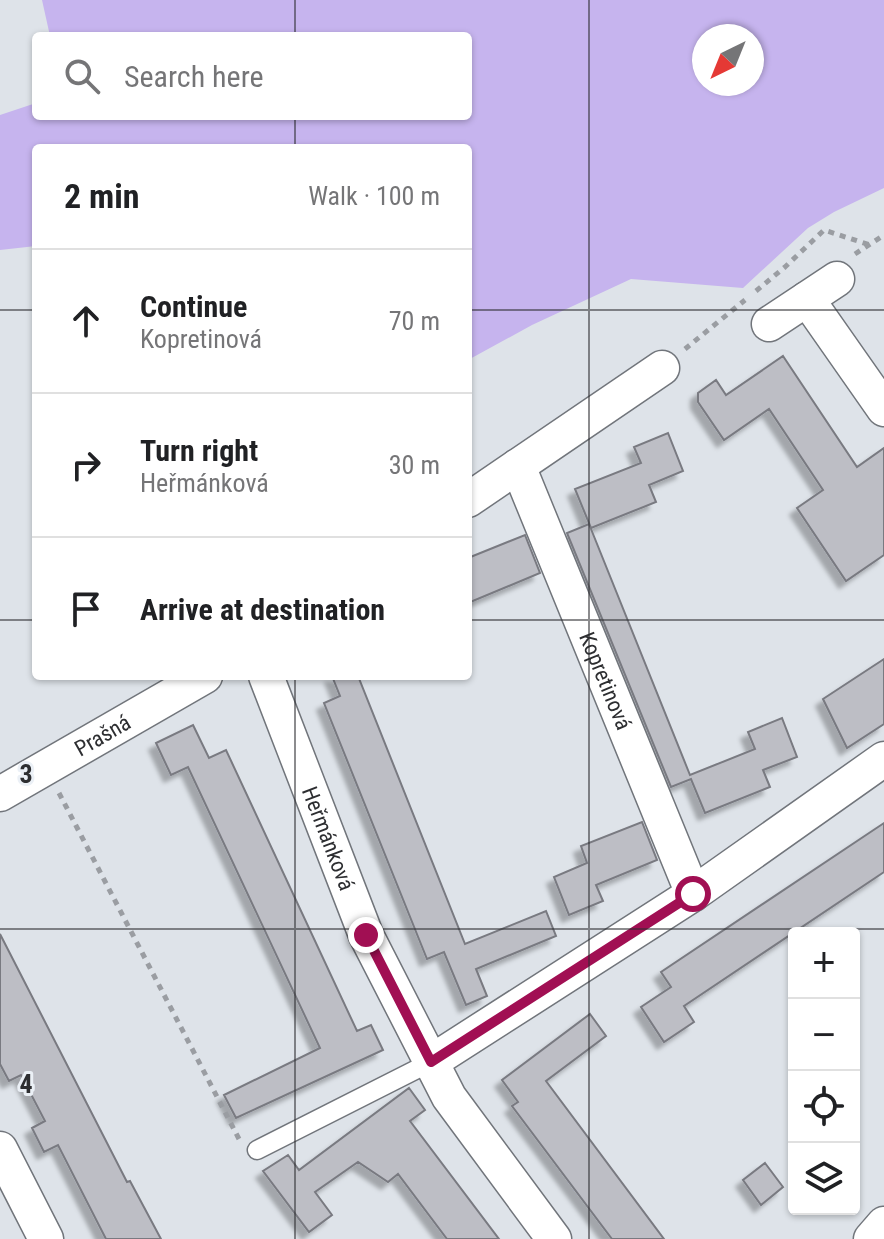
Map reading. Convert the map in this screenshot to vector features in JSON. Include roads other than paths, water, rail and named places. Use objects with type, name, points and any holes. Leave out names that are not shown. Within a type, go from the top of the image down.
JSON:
[{"type":"street","points":[[769,324],[837,279]]},
{"type":"street","points":[[807,299],[884,409]]},
{"type":"street","points":[[472,497],[662,368]]},
{"type":"street","name":"Kopretinová","points":[[518,466],[693,894]]},
{"type":"street","name":"Prašná","points":[[0,794],[198,680]]},
{"type":"street","name":"Heřmánková","points":[[268,680],[366,935],[431,1062],[449,1097],[554,1239]]},
{"type":"street","points":[[431,1062],[693,894],[884,759]]},
{"type":"street","points":[[0,1149],[46,1239]]},
{"type":"street","points":[[871,1239],[884,1224]]},
{"type":"lane","points":[[257,1150],[431,1062]]}]
